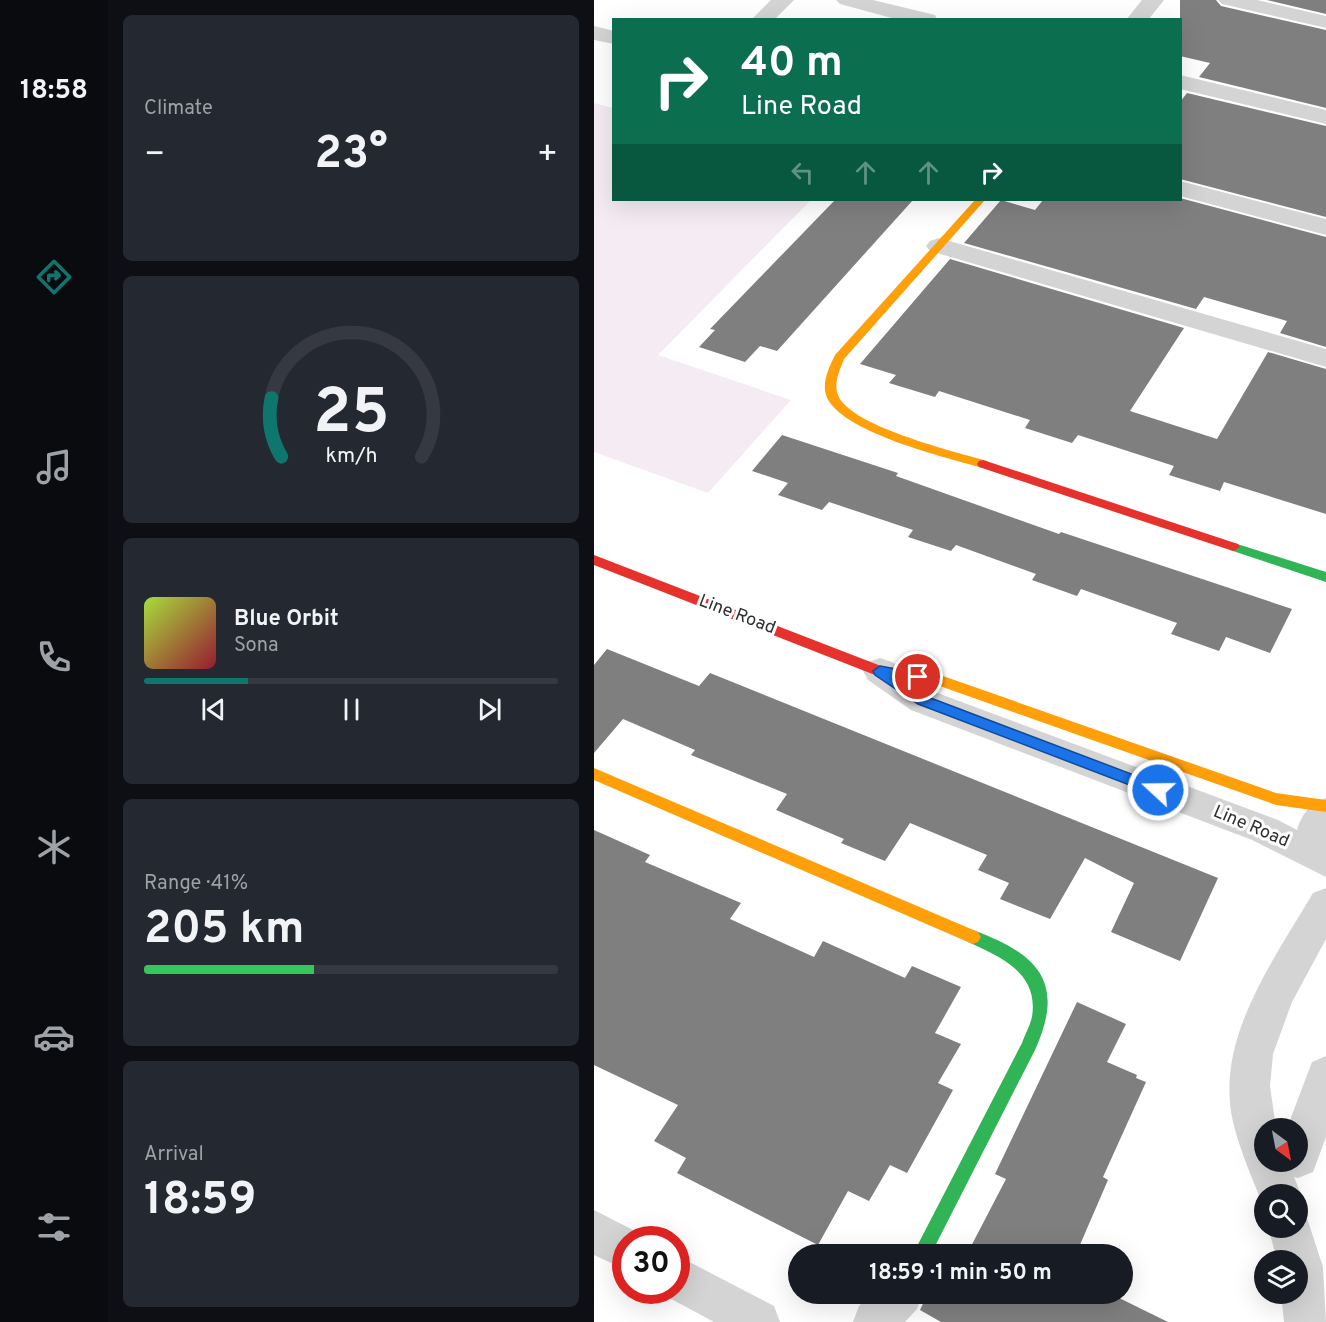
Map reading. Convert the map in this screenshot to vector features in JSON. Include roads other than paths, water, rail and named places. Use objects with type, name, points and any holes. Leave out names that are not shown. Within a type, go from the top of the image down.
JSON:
[{"type":"street","points":[[763,18],[783,0]]},
{"type":"street","points":[[847,0],[919,18]]},
{"type":"street","points":[[1138,18],[1153,0]]},
{"type":"street","points":[[1229,0],[1326,22]]},
{"type":"street","points":[[594,33],[612,38]]},
{"type":"street","points":[[1182,82],[1326,117]]},
{"type":"street","points":[[1182,189],[1326,227]]},
{"type":"street","points":[[979,201],[839,358],[830,379],[831,396],[843,414],[866,426],[1326,577]]},
{"type":"street","points":[[939,246],[1326,357]]},
{"type":"street","name":"Line Road","points":[[594,560],[880,671],[938,680],[1276,799],[1326,806]]},
{"type":"street","name":"Line Road","points":[[880,671],[923,701],[1265,830],[1324,861]]},
{"type":"street","points":[[594,774],[1015,955],[1038,981],[1040,1014],[1029,1045],[927,1244]]},
{"type":"street","name":"Line Road","points":[[1324,861],[1315,845],[1315,830],[1321,817],[1326,813]]},
{"type":"street","points":[[1254,1131],[1249,1073],[1266,1013],[1293,958],[1326,904]]},
{"type":"street","points":[[1308,1128],[1326,1075]]},
{"type":"street","points":[[594,1231],[612,1241]]},
{"type":"street","points":[[1293,1238],[1301,1267],[1306,1322]]},
{"type":"street","points":[[690,1285],[758,1322]]},
{"type":"street","points":[[875,1322],[891,1304]]}]
